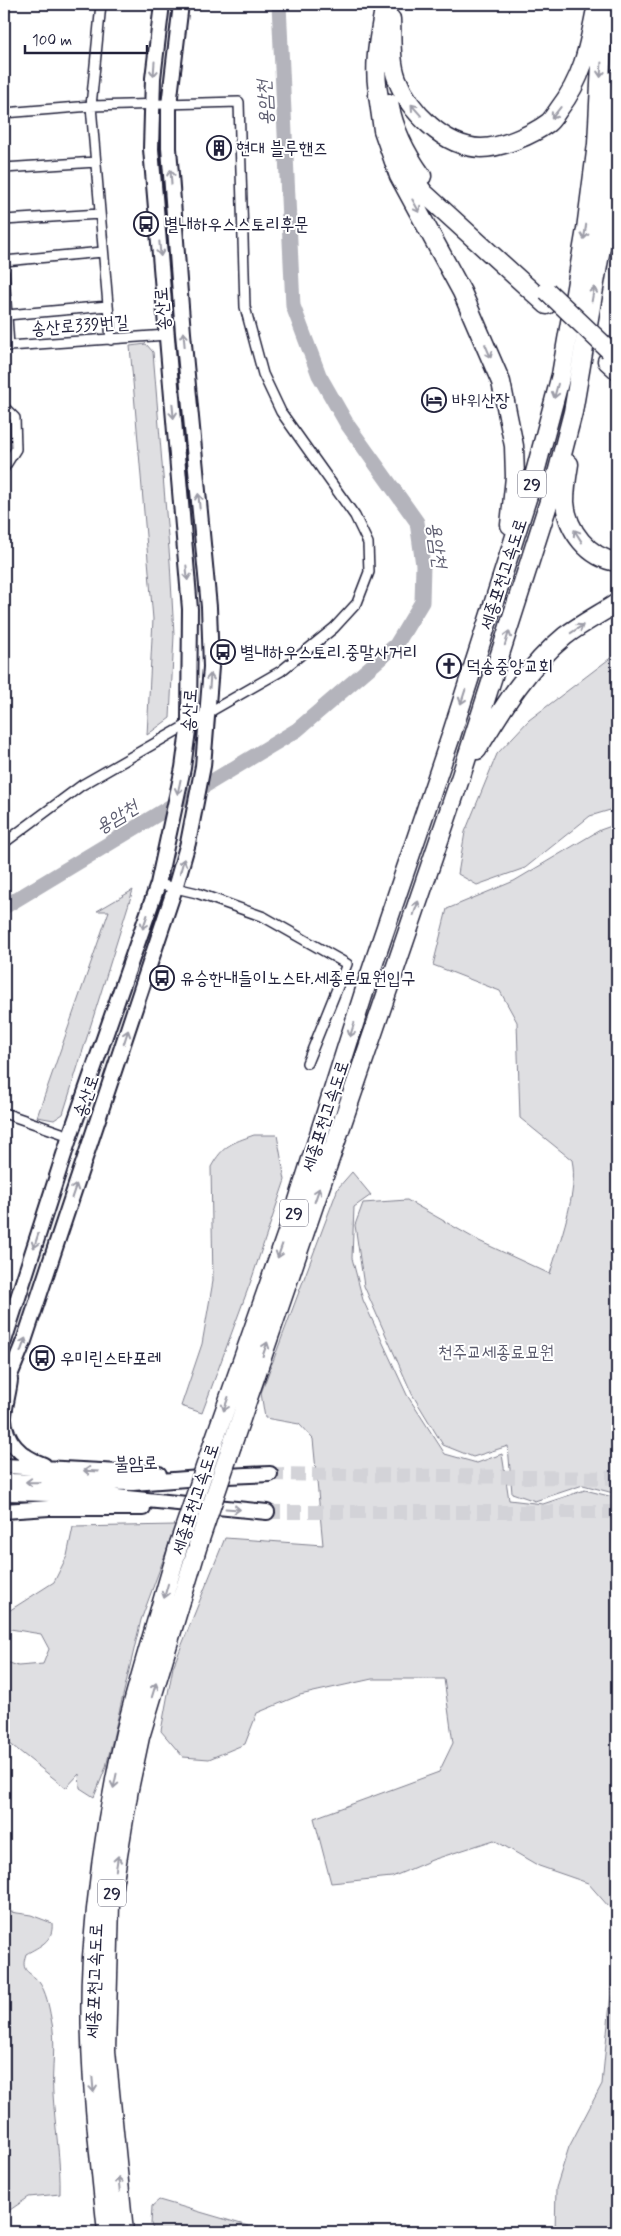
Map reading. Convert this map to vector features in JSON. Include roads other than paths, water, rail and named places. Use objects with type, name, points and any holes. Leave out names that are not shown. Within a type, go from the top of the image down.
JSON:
[{"type":"highway","points":[[390,9],[396,78],[412,108],[436,129],[458,142],[481,148],[512,142],[548,123],[573,91],[587,52],[597,4]]},
{"type":"highway","name":"세종포천고속도로","points":[[124,2232],[106,2052],[110,1904],[128,1790],[133,1735],[179,1544],[296,1206],[367,983],[533,480],[561,375],[586,229],[597,144],[604,4]]},
{"type":"highway","points":[[390,9],[377,43],[378,95],[383,130],[399,176],[462,292],[501,382],[514,446],[515,477],[512,516],[497,593]]},
{"type":"highway","points":[[390,9],[384,76],[392,121],[410,158],[429,186],[456,214],[612,360]]},
{"type":"highway","name":"세종포천고속도로","points":[[107,2232],[92,2079],[91,2036],[92,1958],[98,1890],[108,1818],[133,1735],[461,776],[553,489],[573,412],[603,236],[612,155],[617,78]]},
{"type":"highway","points":[[378,95],[388,131],[404,166],[424,193],[466,234],[547,298]]},
{"type":"highway","points":[[573,412],[566,491],[568,518],[584,546],[601,557],[617,562]]},
{"type":"highway","points":[[461,776],[505,704],[534,666],[565,636],[617,603]]},
{"type":"street","points":[[101,4],[91,106],[111,340]]},
{"type":"street","name":"송산로","points":[[4,1339],[70,1136],[158,884],[183,768],[188,723],[190,608],[151,149],[155,58],[162,4]]},
{"type":"street","name":"송산로","points":[[57,1470],[22,1455],[7,1437],[4,1417],[7,1384],[24,1341],[175,888],[188,843],[203,766],[211,667],[209,607],[183,333],[169,148],[169,105],[181,4]]},
{"type":"street","points":[[4,113],[91,106],[240,102],[245,308],[263,374],[281,412],[355,516],[368,544],[369,572],[357,603],[334,628],[281,671],[82,785],[4,843]]},
{"type":"street","points":[[4,168],[96,162]]},
{"type":"street","points":[[4,220],[100,214]]},
{"type":"street","points":[[4,260],[103,252]]},
{"type":"street","name":"송산로339번길","points":[[4,273],[7,315],[6,347],[167,335]]},
{"type":"street","points":[[7,315],[108,306]]},
{"type":"street","points":[[4,407],[16,418],[16,449],[4,468]]},
{"type":"street","points":[[158,884],[196,893],[264,917],[347,964],[307,1063]]},
{"type":"street","points":[[4,1113],[70,1136]]},
{"type":"street","points":[[4,1466],[57,1470],[227,1476]]},
{"type":"street","name":"불암로","points":[[4,1493],[97,1489],[133,1483],[270,1474]]},
{"type":"street","name":"불암로","points":[[4,1481],[97,1489],[208,1507],[267,1512]]},
{"type":"street","points":[[4,1511],[49,1508],[208,1507]]},
{"type":"waterway","name":"용암천","points":[[4,907],[297,730],[396,645],[422,602],[423,565],[417,522],[347,424],[319,375],[293,306],[279,4]]},
{"type":"tunnel","points":[[270,1474],[617,1478]]},
{"type":"tunnel","points":[[267,1512],[617,1512]]},
{"type":"place","name":"현대 블루핸즈","points":[[219,148]]},
{"type":"place","name":"별내하우스스토리후문","points":[[146,224]]},
{"type":"place","name":"바위산장","points":[[434,400]]},
{"type":"place","name":"별내하우스토리.중말사거리","points":[[223,652]]},
{"type":"place","name":"덕송중앙교회","points":[[449,666]]},
{"type":"place","name":"유승한내들이노스타.세종로묘원입구","points":[[162,978]]},
{"type":"place","name":"우미린스타포레","points":[[42,1358]]},
{"type":"park label","name":"천주교세종료묘원","points":[[496,1352]]}]
